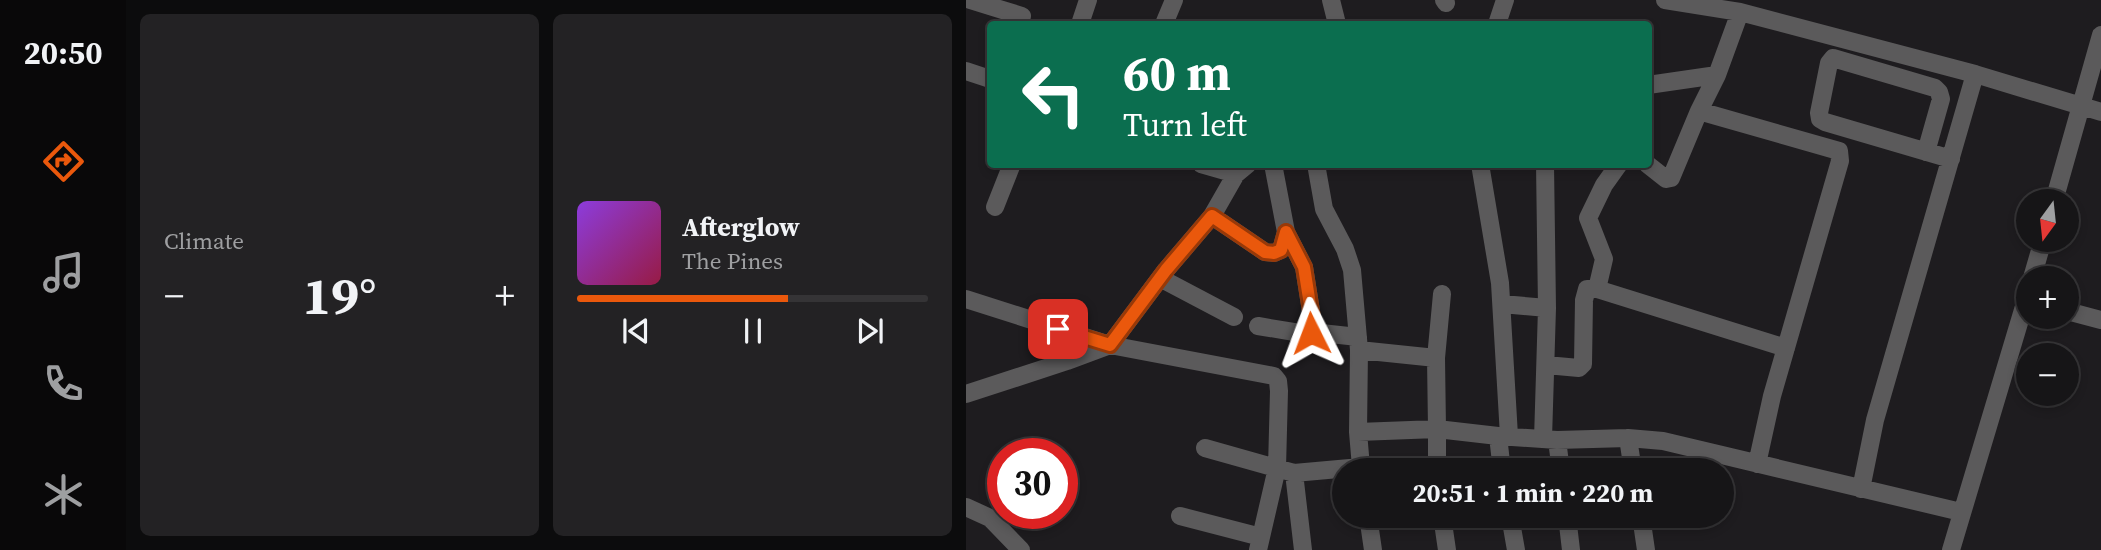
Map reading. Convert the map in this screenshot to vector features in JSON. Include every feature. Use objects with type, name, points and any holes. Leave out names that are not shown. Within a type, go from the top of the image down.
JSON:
[{"type":"street","points":[[966,12],[971,0],[1022,16]]},
{"type":"street","points":[[1081,21],[1088,0]]},
{"type":"street","points":[[1165,21],[1174,0]]},
{"type":"street","points":[[1331,0],[1335,21]]},
{"type":"street","points":[[1498,21],[1505,0]]},
{"type":"street","points":[[1665,0],[1745,9],[2101,112]]},
{"type":"street","points":[[1652,168],[1666,179],[1671,178],[1745,9]]},
{"type":"street","points":[[2057,189],[2101,35]]},
{"type":"street","points":[[1926,152],[1941,99],[1939,92],[1935,88],[1833,58],[1829,63],[1820,118],[1825,122],[1926,152],[1951,159]]},
{"type":"street","points":[[966,71],[987,78]]},
{"type":"street","points":[[1861,489],[1875,420],[1975,74]]},
{"type":"street","points":[[1652,84],[1717,75]]},
{"type":"street","points":[[1699,111],[1839,151],[1840,161],[1772,396],[1757,464]]},
{"type":"street","points":[[995,207],[1010,168]]},
{"type":"street","points":[[1273,168],[1286,232],[1304,267],[1314,330]]},
{"type":"street","points":[[1317,168],[1324,209],[1345,249],[1352,270],[1358,343],[1358,432],[1361,458]]},
{"type":"street","points":[[1481,168],[1502,304],[1503,458]]},
{"type":"street","points":[[1545,168],[1546,365],[1550,440],[1556,458]]},
{"type":"street","points":[[1597,289],[1604,259],[1588,218],[1604,185],[1616,168]]},
{"type":"street","points":[[966,394],[1110,345],[1160,278],[1212,216],[1242,169]]},
{"type":"street","points":[[1212,216],[1265,252],[1274,253],[1281,250],[1286,232]]},
{"type":"street","points":[[1160,278],[1234,317]]},
{"type":"street","points":[[1546,365],[1579,368],[1583,364],[1584,292],[1587,289],[1597,289],[1786,348]]},
{"type":"street","points":[[1437,458],[1436,358],[1442,295]]},
{"type":"street","points":[[966,299],[1110,345],[1274,376],[1278,381],[1286,470],[1303,550]]},
{"type":"street","points":[[1502,304],[1547,308]]},
{"type":"street","points":[[2079,314],[2101,320]]},
{"type":"street","points":[[1258,326],[1306,334],[1314,330],[1358,343],[1436,358]]},
{"type":"street","points":[[1951,550],[2018,329]]},
{"type":"street","points":[[1358,432],[1437,429],[1550,440],[1628,438],[1663,441],[1961,512]]},
{"type":"street","points":[[1628,438],[1631,458]]},
{"type":"street","points":[[1205,448],[1286,470],[1332,469]]},
{"type":"street","points":[[1180,516],[1260,543],[1286,470]]},
{"type":"street","points":[[966,507],[990,518],[1021,550]]},
{"type":"street","points":[[1370,528],[1373,550]]},
{"type":"street","points":[[1444,528],[1447,550]]},
{"type":"street","points":[[1512,528],[1516,550]]},
{"type":"street","points":[[1568,528],[1571,550]]},
{"type":"street","points":[[1643,528],[1646,550]]},
{"type":"route","points":[[1058,329],[1110,345],[1166,270],[1212,216],[1265,252],[1274,253],[1281,250],[1286,232],[1304,267],[1314,330],[1311,333]]}]
